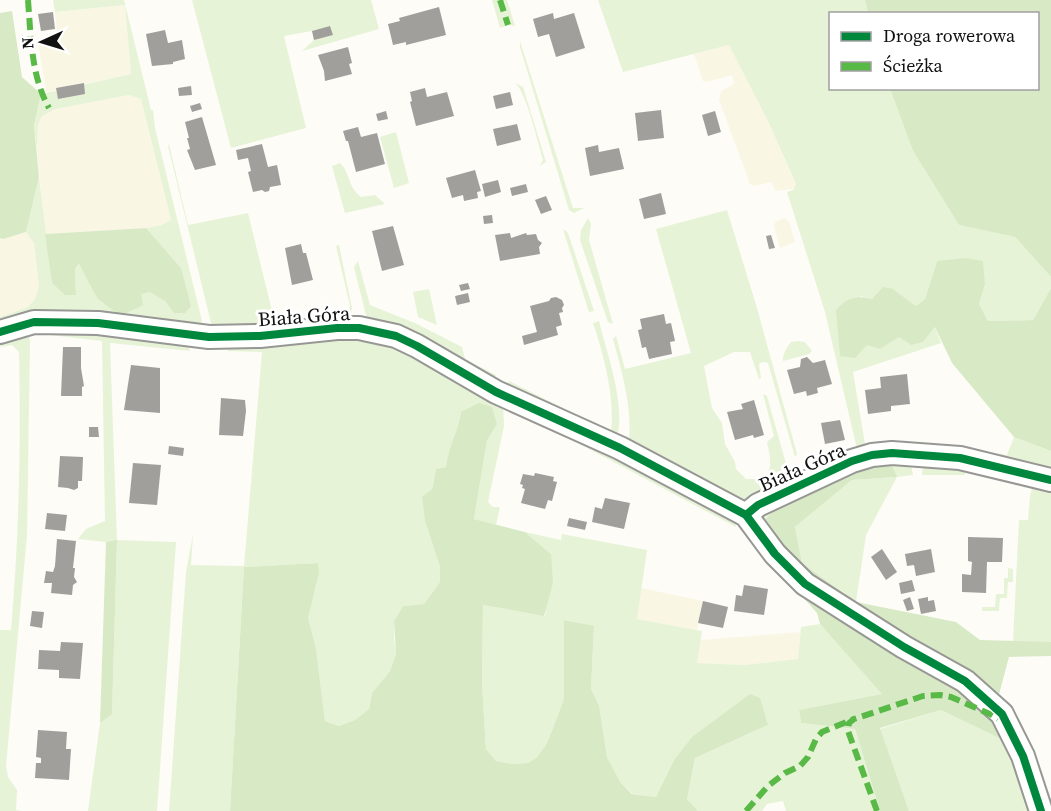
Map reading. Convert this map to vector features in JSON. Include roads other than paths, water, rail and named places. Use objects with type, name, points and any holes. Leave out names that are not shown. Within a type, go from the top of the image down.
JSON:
[{"type":"street","name":"Biała Góra","points":[[0,332],[34,322],[98,323],[209,337],[260,336],[337,328],[377,331],[417,346],[496,392],[620,448],[746,515],[758,505],[852,461],[872,455],[892,453],[960,458],[1051,480]]},
{"type":"street","points":[[746,515],[775,554],[805,584],[904,647],[965,681],[1002,714],[1023,756],[1041,811]]}]
